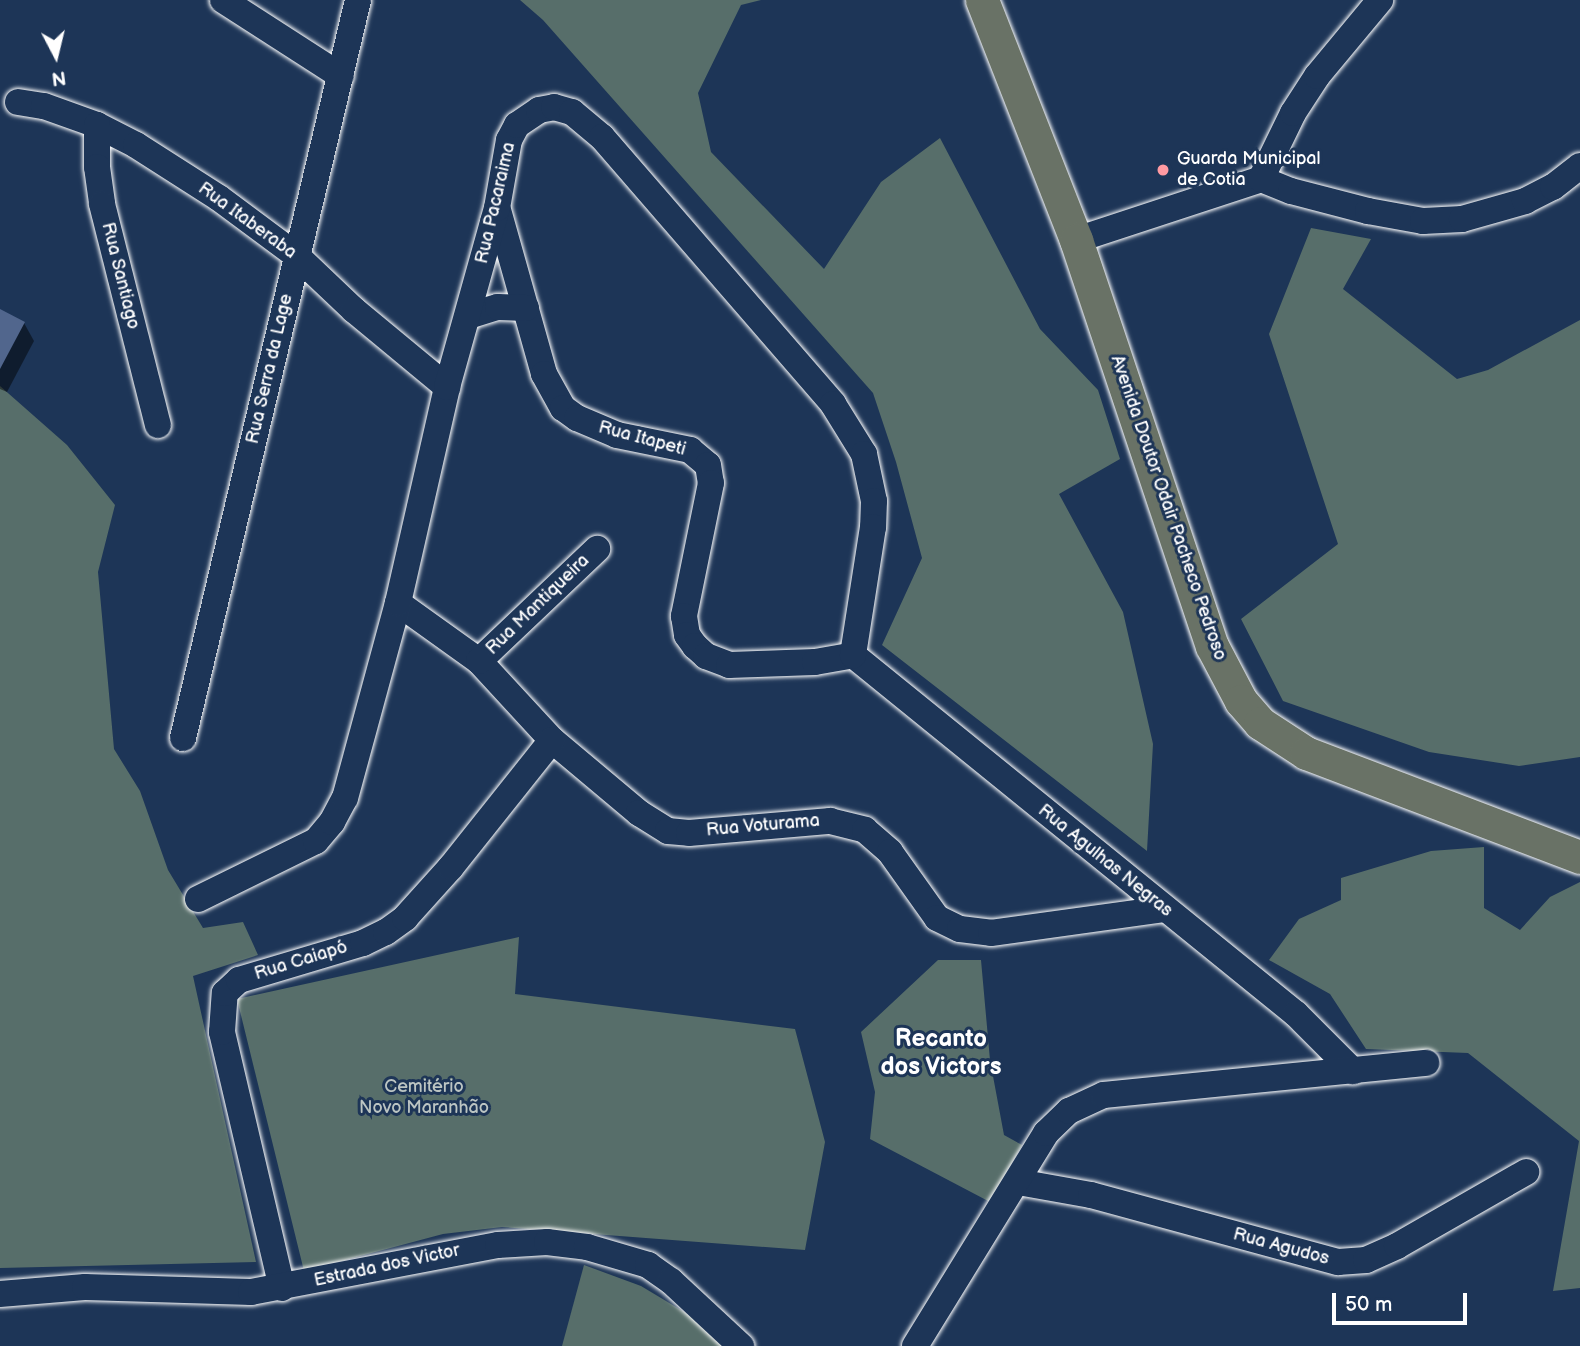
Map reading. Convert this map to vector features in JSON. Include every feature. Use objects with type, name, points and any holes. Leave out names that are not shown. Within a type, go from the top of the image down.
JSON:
[{"type":"main road","name":"Avenida Doutor Odair Pacheco Pedroso","points":[[982,0],[1076,240],[1212,646],[1241,701],[1260,723],[1306,753],[1580,857]]},
{"type":"street","points":[[223,0],[341,76]]},
{"type":"street","name":"Rua Serra da Lage","points":[[183,738],[358,0]]},
{"type":"street","points":[[1261,179],[1293,113],[1317,76],[1380,0]]},
{"type":"street","name":"Rua Itaberaba","points":[[18,102],[44,106],[97,125],[136,145],[219,198],[296,256],[355,310],[447,387]]},
{"type":"street","name":"Rua Pacaraima","points":[[198,899],[289,857],[316,841],[332,822],[345,798],[398,603],[447,387],[497,208],[509,139],[517,125],[539,110],[554,107],[572,112],[602,137],[833,404],[864,454],[874,501],[873,527],[853,655]]},
{"type":"street","name":"Rua Santiago","points":[[97,125],[97,167],[102,205],[158,425]]},
{"type":"street","points":[[1076,240],[1261,179],[1291,191],[1368,211],[1423,221],[1462,219],[1525,201],[1553,187],[1580,166]]},
{"type":"street","name":"Rua Itapeti","points":[[497,208],[544,374],[563,408],[577,418],[617,435],[690,450],[708,465],[711,482],[684,616],[687,635],[695,646],[706,656],[729,665],[815,662],[853,655]]},
{"type":"street","points":[[468,316],[498,307],[526,308]]},
{"type":"street","name":"Rua Mantiqueira","points":[[480,661],[597,549]]},
{"type":"street","name":"Rua Voturama","points":[[398,603],[480,661],[552,740],[639,813],[668,831],[689,832],[830,821],[865,830],[890,852],[937,918],[960,929],[991,933],[1165,909]]},
{"type":"street","name":"Rua Agulhas Negras","points":[[853,655],[1296,1014],[1353,1071]]},
{"type":"street","name":"Rua Caiapó","points":[[282,1288],[222,1032],[225,993],[239,980],[363,943],[386,932],[405,918],[451,867],[552,740]]},
{"type":"street","points":[[915,1346],[1046,1133],[1069,1111],[1104,1095],[1426,1063]]},
{"type":"street","name":"Rua Agudos","points":[[1018,1182],[1091,1195],[1338,1262],[1366,1260],[1397,1246],[1526,1172]]},
{"type":"street","name":"Estrada dos Victor","points":[[0,1294],[85,1287],[211,1293],[282,1288],[498,1245],[547,1242],[587,1247],[648,1265],[671,1281],[741,1346]]},
{"type":"green space","points":[[520,0],[761,0],[741,5],[698,93],[711,152],[824,269],[881,182],[940,138],[1040,329],[1098,390],[1120,459],[1059,494],[1123,612],[1153,744],[1147,851],[882,645],[922,558],[896,462],[873,393],[543,20]]},
{"type":"green space","points":[[1311,228],[1371,239],[1343,289],[1457,379],[1488,370],[1580,320],[1580,757],[1519,766],[1429,752],[1283,701],[1241,619],[1338,544],[1269,334]]},
{"type":"green space","points":[[0,386],[67,445],[115,505],[98,572],[114,749],[140,791],[168,870],[203,928],[243,922],[258,955],[193,976],[256,1262],[0,1268]]},
{"type":"green space","points":[[1484,847],[1484,908],[1520,930],[1550,897],[1580,882],[1580,1288],[1553,1291],[1579,1141],[1468,1053],[1366,1049],[1330,994],[1269,960],[1299,919],[1341,900],[1341,878],[1431,851]]},
{"type":"green space","name":"Cemitério Novo Maranhão","points":[[519,937],[515,994],[795,1029],[825,1142],[805,1250],[502,1227],[443,1234],[304,1271],[237,999]]},
{"type":"green space","points":[[938,960],[981,960],[990,1060],[1004,1135],[1022,1145],[990,1202],[870,1139],[875,1092],[861,1032]]},
{"type":"green space","points":[[584,1265],[641,1286],[696,1319],[723,1346],[562,1346]]},
{"type":"building","points":[[0,309],[25,322],[0,369]]},
{"type":"place","name":"Guarda Municipal de Cotia","points":[[1163,170]]},
{"type":"district","name":"Recanto dos Victors","points":[[941,1053]]}]
